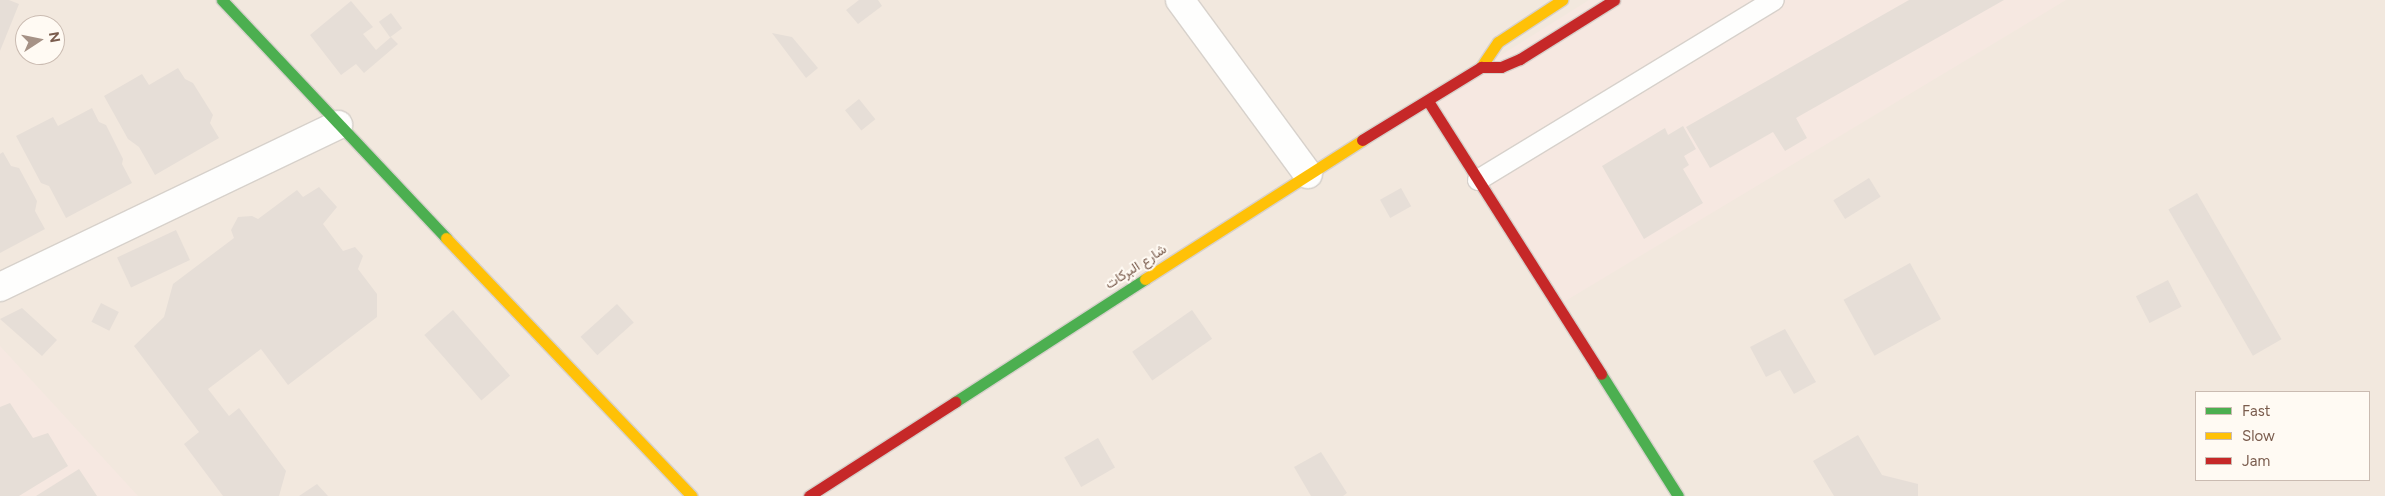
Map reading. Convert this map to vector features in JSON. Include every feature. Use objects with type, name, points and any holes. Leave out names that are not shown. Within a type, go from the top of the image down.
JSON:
[{"type":"street","points":[[222,0],[338,125],[692,496]]},
{"type":"street","points":[[1180,0],[1308,174]]},
{"type":"street","name":"شارع البركات","points":[[809,496],[1308,174],[1482,67],[1491,50],[1498,42],[1562,0]]},
{"type":"street","name":"شارع البركات","points":[[1482,67],[1501,67],[1520,59],[1614,0]]},
{"type":"street","points":[[1428,101],[1678,496]]},
{"type":"street","points":[[0,287],[338,125]]},
{"type":"lane","points":[[1478,180],[1774,0]]},
{"type":"shaded area","points":[[0,0],[2385,0],[2385,496],[0,496]]},
{"type":"shaded area","points":[[1589,0],[2066,0],[1557,306],[1428,101]]},
{"type":"shaded area","points":[[0,346],[138,496],[0,496]]},
{"type":"building","points":[[0,0],[9,0],[19,4],[0,51]]},
{"type":"building","points":[[859,0],[878,0],[882,6],[858,24],[846,10]]},
{"type":"building","points":[[1909,0],[2004,0],[1796,118],[1807,138],[1785,151],[1773,132],[1710,168],[1686,127]]},
{"type":"building","points":[[351,1],[373,27],[363,34],[376,50],[391,37],[398,44],[364,73],[356,64],[341,75],[310,35]]},
{"type":"building","points":[[391,13],[402,28],[390,37],[379,22]]},
{"type":"building","points":[[772,33],[792,37],[818,68],[806,78]]},
{"type":"building","points":[[178,68],[185,79],[193,83],[213,115],[210,123],[219,138],[155,175],[139,147],[128,139],[104,96],[142,74],[149,85]]},
{"type":"building","points":[[859,99],[875,119],[861,131],[845,110]]},
{"type":"building","points":[[92,108],[99,122],[106,125],[123,159],[122,164],[132,183],[66,218],[49,186],[41,183],[16,136],[53,117],[58,126]]},
{"type":"building","points":[[1683,126],[1696,149],[1684,156],[1689,165],[1683,169],[1703,203],[1644,239],[1602,166],[1665,128],[1668,135]]},
{"type":"building","points":[[3,152],[11,166],[19,168],[37,201],[35,211],[45,229],[0,253],[0,154]]},
{"type":"building","points":[[1869,178],[1881,197],[1845,219],[1833,200]]},
{"type":"building","points":[[319,187],[337,207],[323,224],[343,251],[355,247],[363,256],[358,269],[377,294],[377,317],[288,385],[261,349],[208,389],[229,416],[239,408],[286,471],[279,496],[223,496],[184,444],[199,432],[134,346],[164,317],[173,284],[234,238],[231,230],[238,217],[252,216],[258,219],[297,190],[303,197]]},
{"type":"building","points":[[1401,188],[1411,206],[1390,218],[1380,200]]},
{"type":"building","points":[[2197,193],[2282,339],[2253,356],[2168,210]]},
{"type":"building","points":[[176,230],[190,260],[131,287],[117,257]]},
{"type":"building","points":[[1910,263],[1941,319],[1875,356],[1844,300]]},
{"type":"building","points":[[2168,280],[2182,307],[2150,323],[2136,296]]},
{"type":"building","points":[[101,303],[119,312],[109,331],[91,322]]},
{"type":"building","points":[[617,304],[634,323],[597,355],[581,337]]},
{"type":"building","points":[[22,308],[57,340],[42,356],[0,319]]},
{"type":"building","points":[[453,310],[510,376],[481,401],[424,335]]},
{"type":"building","points":[[1192,310],[1212,339],[1152,381],[1132,352]]},
{"type":"building","points":[[1785,329],[1816,382],[1794,394],[1780,370],[1766,377],[1750,347]]},
{"type":"building","points":[[10,403],[33,438],[48,433],[68,466],[19,496],[0,496],[0,407]]},
{"type":"building","points":[[1858,435],[1882,475],[1918,484],[1918,496],[1834,496],[1813,461]]},
{"type":"building","points":[[1098,438],[1115,467],[1081,487],[1064,458]]},
{"type":"building","points":[[1321,452],[1347,493],[1343,496],[1311,496],[1294,467]]},
{"type":"building","points":[[79,469],[97,496],[36,496]]},
{"type":"building","points":[[317,484],[328,496],[299,496]]},
{"type":"traffic: fast","points":[[222,0],[446,238]]},
{"type":"traffic: fast","points":[[955,402],[1145,279]]},
{"type":"traffic: fast","points":[[1601,374],[1678,496]]},
{"type":"traffic: slow","points":[[1481,67],[1498,42],[1562,0]]},
{"type":"traffic: slow","points":[[1145,279],[1362,140]]},
{"type":"traffic: slow","points":[[446,238],[692,496]]},
{"type":"traffic: jam","points":[[1362,140],[1481,67],[1501,67],[1520,59],[1614,0]]},
{"type":"traffic: jam","points":[[1428,101],[1601,374]]},
{"type":"traffic: jam","points":[[809,496],[955,402]]}]
